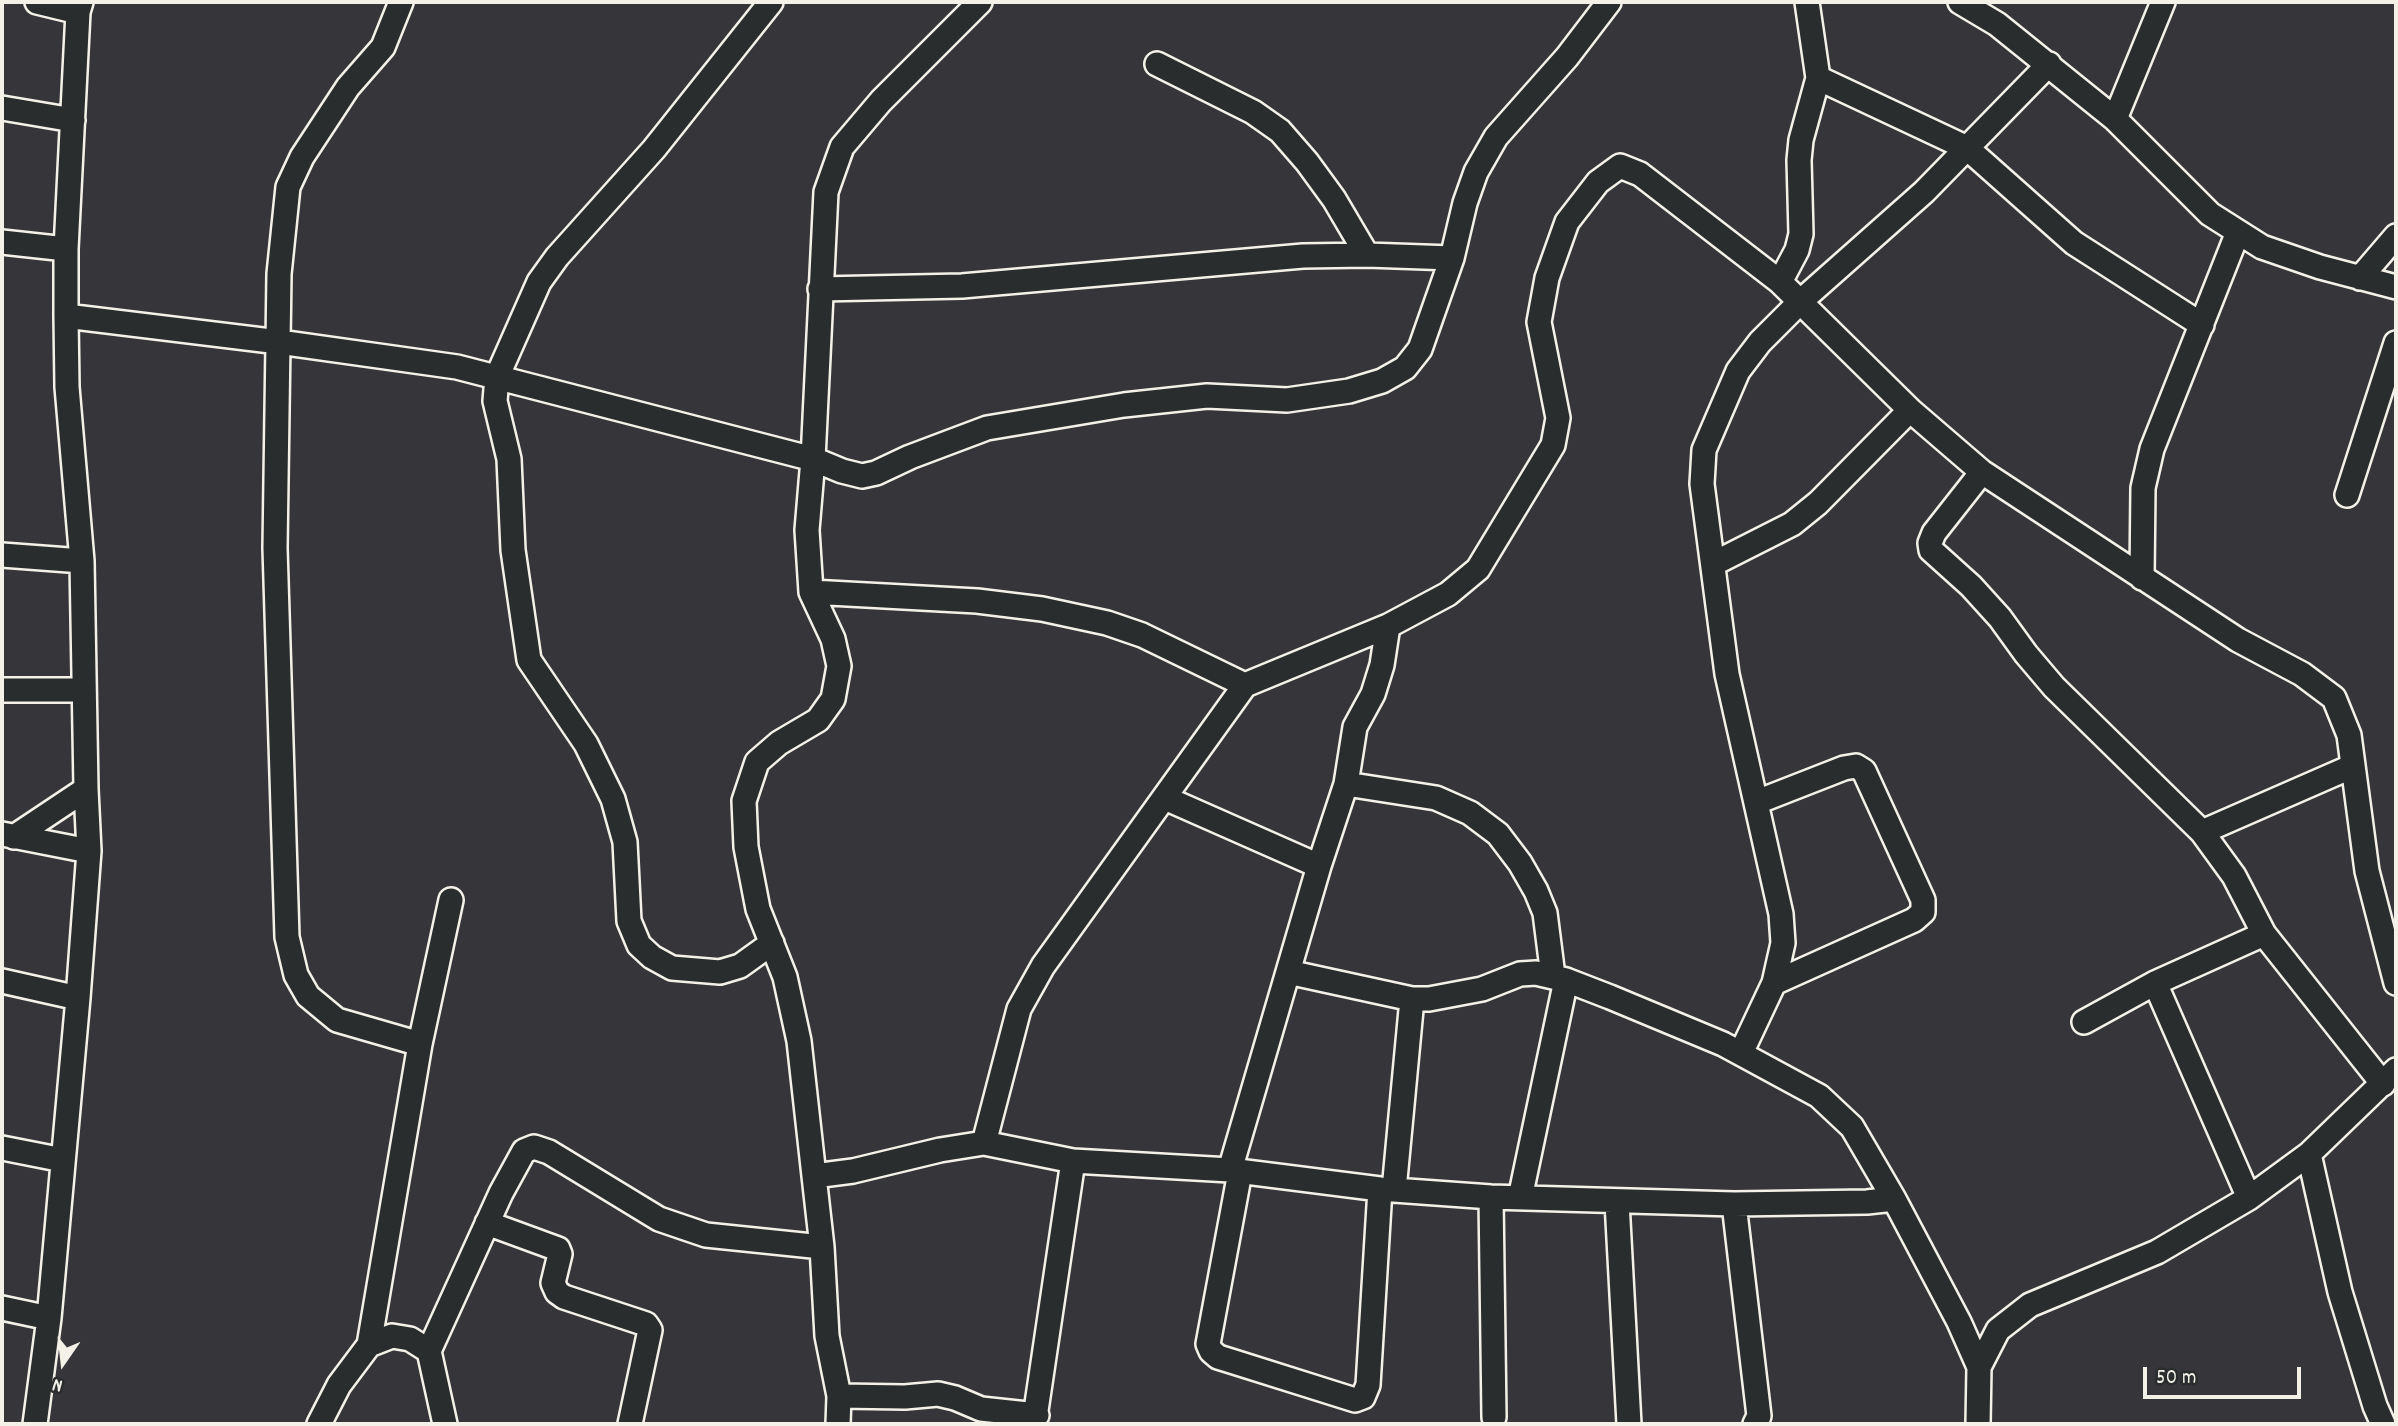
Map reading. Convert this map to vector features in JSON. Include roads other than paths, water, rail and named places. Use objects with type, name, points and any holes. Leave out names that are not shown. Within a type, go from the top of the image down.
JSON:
[{"type":"street","points":[[35,1424],[49,1318],[89,851],[82,562],[67,387],[66,316],[66,249],[79,7],[37,2]]},
{"type":"street","points":[[401,2],[383,47],[348,87],[302,157],[288,187],[279,274],[275,548],[287,937],[296,975],[308,996],[337,1020],[420,1044]]},
{"type":"street","points":[[771,2],[654,149],[557,257],[539,282],[498,377],[495,401],[509,459],[513,550],[528,660],[586,744],[612,799],[625,842],[629,921],[639,945],[652,957],[672,968],[720,972],[740,966],[772,943]]},
{"type":"street","points":[[838,1424],[839,1396],[827,1336],[821,1247],[799,1041],[785,977],[758,909],[746,847],[744,801],[757,762],[779,743],[818,720],[834,699],[839,667],[834,639],[811,592],[807,530],[826,192],[842,147],[881,101],[980,2]]},
{"type":"street","points":[[1780,282],[1797,250],[1801,234],[1801,140],[1818,78],[1807,2]]},
{"type":"street","points":[[1960,2],[1997,24],[2115,120],[2210,215],[2262,247],[2396,287]]},
{"type":"street","points":[[2115,120],[2163,2]]},
{"type":"street","points":[[66,316],[279,342],[457,368],[813,459],[862,476],[876,473],[987,428],[1124,405],[1207,396],[1287,400],[1349,391],[1382,381],[1405,368],[1419,349],[1451,258],[1476,172],[1496,137],[1567,57],[1600,4]]},
{"type":"street","points":[[1157,64],[1253,112],[1280,131],[1327,190],[1367,255]]},
{"type":"street","points":[[1741,1053],[1774,983],[1783,943],[1781,914],[1727,674],[1702,484],[1704,450],[1738,372],[1760,342],[1801,301],[1924,192],[2049,64]]},
{"type":"street","points":[[1818,78],[1967,148],[2074,243],[2202,325]]},
{"type":"street","points":[[2,108],[73,120]]},
{"type":"street","points":[[984,1143],[1019,1009],[1043,966],[1245,685],[1388,626],[1448,594],[1478,569],[1553,445],[1558,418],[1539,322],[1547,278],[1567,222],[1598,182],[1620,166],[1640,174],[1780,282],[1910,410],[1982,472],[2238,640],[2302,674],[2334,698],[2348,735],[2367,871],[2396,983]]},
{"type":"street","points":[[2142,578],[2143,488],[2152,449],[2238,232]]},
{"type":"street","points":[[2360,278],[2396,236]]},
{"type":"street","points":[[2,242],[66,249]]},
{"type":"street","points":[[820,289],[961,286],[1303,256],[1451,258]]},
{"type":"street","points":[[2347,495],[2396,343]]},
{"type":"street","points":[[1713,564],[1792,524],[1818,503],[1910,410]]},
{"type":"street","points":[[1979,1367],[1998,1330],[2029,1305],[2157,1252],[2249,1198],[2309,1154],[2389,1077],[2264,934],[2234,876],[2202,832],[2054,687],[2000,618],[1971,586],[1931,550],[1930,543],[1934,533],[1982,472]]},
{"type":"street","points":[[2,555],[82,562]]},
{"type":"street","points":[[811,592],[977,601],[1042,609],[1107,623],[1142,635],[1245,685]]},
{"type":"street","points":[[1388,626],[1382,666],[1373,694],[1354,727],[1346,784],[1288,972],[1235,1171],[1208,1344],[1218,1357],[1355,1400],[1363,1396],[1368,1385],[1387,1190],[1412,999]]},
{"type":"street","points":[[2,690],[84,690]]},
{"type":"street","points":[[1757,802],[1844,768],[1856,766],[1864,771],[1923,900],[1923,912],[1914,920],[1774,983]]},
{"type":"street","points":[[2202,832],[2353,766]]},
{"type":"street","points":[[1346,784],[1436,798],[1470,813],[1499,834],[1536,891],[1545,913],[1559,978],[1520,1198]]},
{"type":"street","points":[[8,836],[86,789]]},
{"type":"street","points":[[1165,797],[1319,866]]},
{"type":"street","points":[[8,836],[89,851]]},
{"type":"street","points":[[319,1424],[339,1385],[369,1345],[420,1044],[451,900]]},
{"type":"street","points":[[2084,1022],[2155,984],[2264,934]]},
{"type":"street","points":[[1288,972],[1412,999],[1429,999],[1482,989],[1520,974],[1535,973],[1559,978],[1741,1053],[1819,1096],[1852,1127],[1894,1199],[1959,1322],[1979,1367],[1978,1424]]},
{"type":"street","points":[[2,981],[78,998]]},
{"type":"street","points":[[2155,984],[2249,1198]]},
{"type":"street","points":[[814,1176],[853,1171],[940,1150],[984,1143],[1073,1161],[1235,1171],[1387,1190],[1491,1197],[1734,1204],[1867,1202],[1894,1199]]},
{"type":"street","points":[[445,1424],[429,1351],[487,1223],[524,1152],[534,1147],[549,1152],[659,1219],[706,1235],[821,1247]]},
{"type":"street","points":[[2,1148],[63,1160]]},
{"type":"street","points":[[2309,1154],[2340,1292],[2383,1424]]},
{"type":"street","points":[[839,1396],[905,1397],[939,1394],[981,1409],[1035,1420],[1073,1161]]},
{"type":"street","points":[[1491,1197],[1494,1417]]},
{"type":"street","points":[[1617,1202],[1629,1424]]},
{"type":"street","points":[[1734,1204],[1759,1416],[1755,1424]]},
{"type":"street","points":[[487,1223],[558,1249],[560,1254],[553,1283],[557,1292],[564,1297],[646,1324],[650,1330],[630,1424]]},
{"type":"street","points":[[2,1308],[49,1318]]},
{"type":"street","points":[[369,1345],[392,1336],[410,1339],[429,1351]]}]
